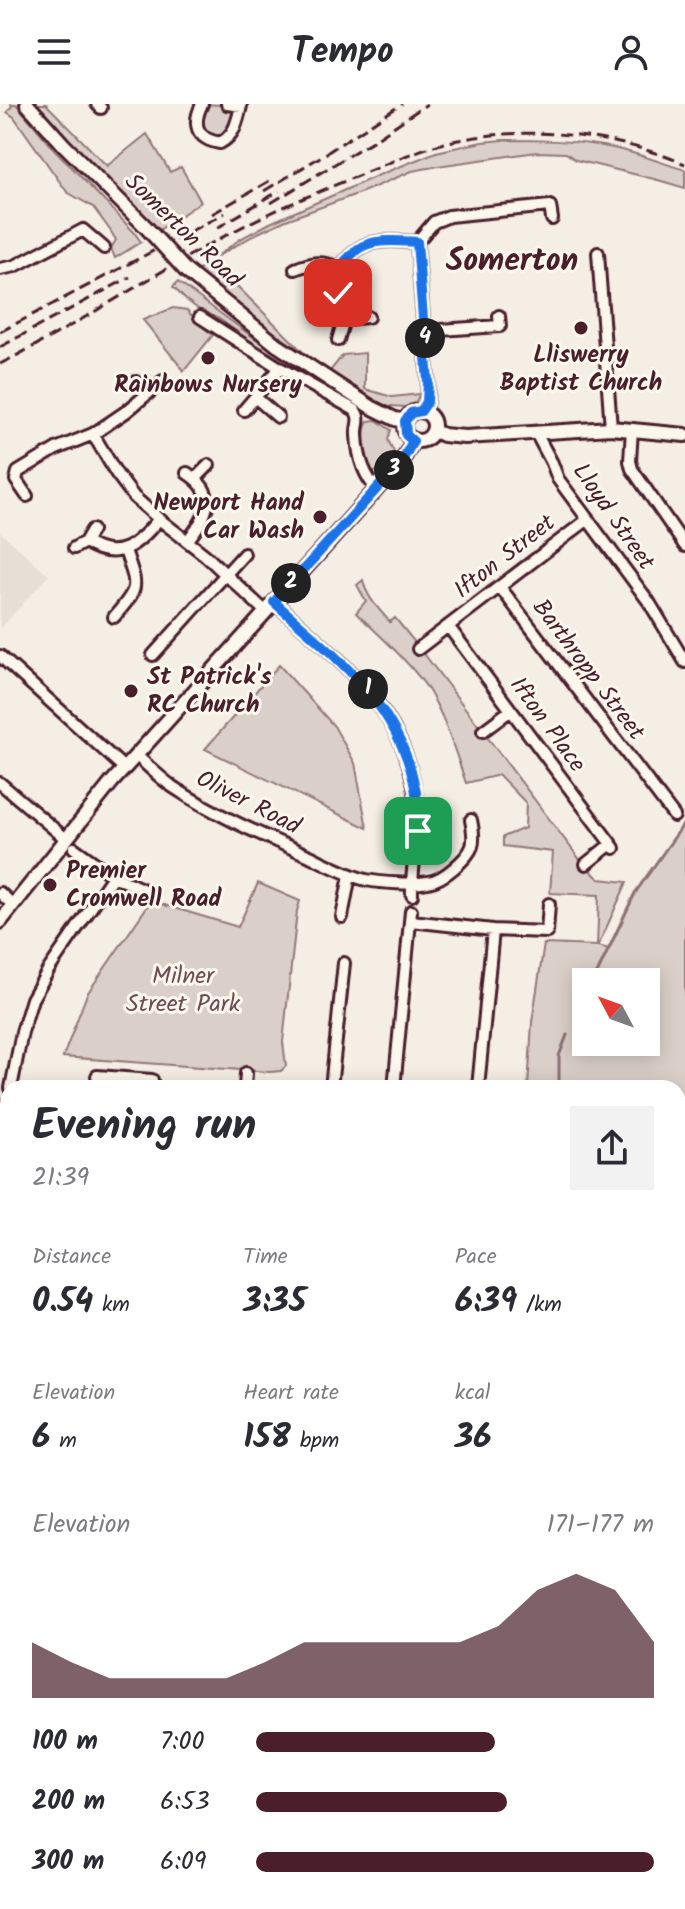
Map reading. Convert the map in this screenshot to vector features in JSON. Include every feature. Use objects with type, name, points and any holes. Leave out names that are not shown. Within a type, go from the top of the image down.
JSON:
[{"type":"street","name":"Somerton Road","points":[[27,104],[186,271],[277,345],[371,407],[405,421]]},
{"type":"street","points":[[202,104],[196,122],[198,130],[204,137],[220,143],[234,131],[245,105],[227,104]]},
{"type":"street","points":[[421,411],[428,394],[417,242],[434,222],[449,216],[550,206],[552,219]]},
{"type":"street","points":[[81,219],[83,230],[104,248]]},
{"type":"street","points":[[0,269],[15,266],[83,230]]},
{"type":"street","points":[[338,340],[344,319],[338,293],[339,268],[357,249],[370,244],[417,242]]},
{"type":"street","points":[[598,253],[611,428]]},
{"type":"street","points":[[295,269],[308,264],[326,263],[339,268]]},
{"type":"street","points":[[425,331],[500,326],[499,316]]},
{"type":"street","points":[[200,317],[358,414],[356,434],[362,466],[377,489]]},
{"type":"street","points":[[344,319],[368,317]]},
{"type":"street","points":[[244,410],[280,368]]},
{"type":"street","points":[[27,496],[16,480],[18,472],[56,449],[93,434],[163,381]]},
{"type":"street","points":[[136,382],[148,394]]},
{"type":"street","points":[[255,397],[278,417]]},
{"type":"street","points":[[421,411],[432,418],[434,431],[423,442],[413,441],[406,435],[405,421],[411,413],[421,411]]},
{"type":"street","points":[[434,431],[465,437],[611,428],[685,435]]},
{"type":"street","points":[[632,429],[632,469],[685,546]]},
{"type":"street","name":"Lloyd Street","points":[[536,433],[558,479],[649,602],[685,662]]},
{"type":"street","points":[[93,434],[128,490],[159,519],[363,683],[374,697],[405,754],[415,788],[418,831],[412,895]]},
{"type":"street","points":[[0,922],[70,843],[124,768],[402,461],[413,441]]},
{"type":"street","points":[[187,541],[203,521],[207,509],[204,492],[191,476],[209,465]]},
{"type":"street","points":[[85,542],[106,551],[125,550],[141,539],[159,519]]},
{"type":"street","name":"Ifton Street","points":[[418,649],[587,520]]},
{"type":"street","points":[[74,548],[85,542],[92,530]]},
{"type":"street","points":[[114,617],[135,589],[125,550]]},
{"type":"street","points":[[153,655],[244,554]]},
{"type":"street","name":"Barthropp Street","points":[[500,587],[674,816]]},
{"type":"street","name":"Ifton Place","points":[[448,626],[612,846],[586,864]]},
{"type":"street","points":[[0,656],[124,768]]},
{"type":"street","points":[[483,731],[511,710]]},
{"type":"street","name":"Oliver Road","points":[[136,755],[170,785],[203,805],[350,875],[367,880],[412,883]]},
{"type":"street","points":[[0,783],[113,876],[153,894]]},
{"type":"street","points":[[412,883],[440,878],[464,859],[475,839],[471,820]]},
{"type":"street","points":[[342,917],[350,875]]},
{"type":"street","points":[[13,1080],[22,1032],[35,992],[113,876]]},
{"type":"street","points":[[0,893],[13,905]]},
{"type":"street","points":[[395,1080],[411,916],[493,930],[547,932],[549,904]]},
{"type":"street","points":[[479,1080],[493,930]]},
{"type":"street","points":[[332,1080],[344,963]]},
{"type":"street","points":[[246,1073],[246,1080]]},
{"type":"street","points":[[97,1076],[152,1080]]},
{"type":"shaded area","points":[[0,532],[49,575],[0,629]]},
{"type":"green space","points":[[11,104],[16,104],[141,242],[115,258],[111,248],[116,240],[110,230],[93,207],[67,192],[14,117],[7,112]]},
{"type":"green space","points":[[35,104],[46,104],[107,166],[147,134],[170,172],[181,167],[201,202],[156,232]]},
{"type":"green space","points":[[202,104],[241,106],[227,139],[204,137],[199,110]]},
{"type":"green space","points":[[526,140],[584,143],[618,149],[685,170],[685,188],[576,160],[566,153],[537,152],[444,165],[412,171],[286,220],[215,258],[240,239],[270,223],[379,175],[436,152],[482,142]]},
{"type":"green space","points":[[211,260],[306,355],[196,272]]},
{"type":"green space","points":[[178,282],[247,333],[349,401],[219,319],[202,312],[173,287]]},
{"type":"green space","points":[[173,308],[187,310],[213,335],[184,371],[143,320]]},
{"type":"green space","points":[[365,353],[365,389],[392,397],[420,394],[415,403],[390,408],[378,405],[330,371],[343,355]]},
{"type":"green space","points":[[376,420],[391,430],[388,440],[394,452],[383,460],[383,465],[374,473],[366,456],[364,441],[368,421]]},
{"type":"green space","points":[[363,580],[377,607],[390,622],[395,618],[422,651],[581,861],[599,879],[627,882],[598,946],[609,949],[635,893],[685,822],[685,1080],[528,1080],[532,1022],[544,944],[597,946],[599,895],[550,893],[553,852],[503,846],[503,837],[525,828],[526,803],[499,775],[466,783],[445,724],[429,691],[405,661],[356,613],[366,601],[357,585]]},
{"type":"green space","points":[[279,665],[334,726],[355,763],[367,828],[205,749]]},
{"type":"green space","name":"Milner Street Park","points":[[258,883],[300,901],[283,1042],[286,1066],[281,1071],[63,1057],[87,994],[151,901],[238,927]]},
{"type":"waterway","points":[[600,968],[635,893],[685,822]]},
{"type":"waterway","points":[[559,1080],[559,1056],[567,1035]]},
{"type":"railway","points":[[264,191],[402,104]]},
{"type":"railway","points":[[271,203],[427,104]]},
{"type":"railway","points":[[0,364],[252,222],[436,145],[520,133],[576,136],[632,146],[685,164]]},
{"type":"railway","points":[[212,214],[271,180]]},
{"type":"railway","points":[[217,228],[279,191]]},
{"type":"railway","points":[[0,332],[225,213]]},
{"type":"railway","points":[[0,347],[130,277]]},
{"type":"place","name":"Lliswerry Baptist Church","points":[[581,328]]},
{"type":"place","name":"Rainbows Nursery","points":[[208,358]]},
{"type":"place","name":"Newport Hand Car Wash","points":[[320,517]]},
{"type":"place","name":"St Patrick's RC Church","points":[[131,691]]},
{"type":"place","name":"Premier Cromwell Road","points":[[50,885]]},
{"type":"district","name":"Somerton","points":[[512,261]]},
{"type":"route","points":[[338,293],[339,268],[357,249],[392,241],[417,242],[427,402],[421,411],[411,413],[405,421],[406,435],[413,441],[402,461],[274,602],[349,669],[382,709],[410,768],[415,788],[418,831]]}]
